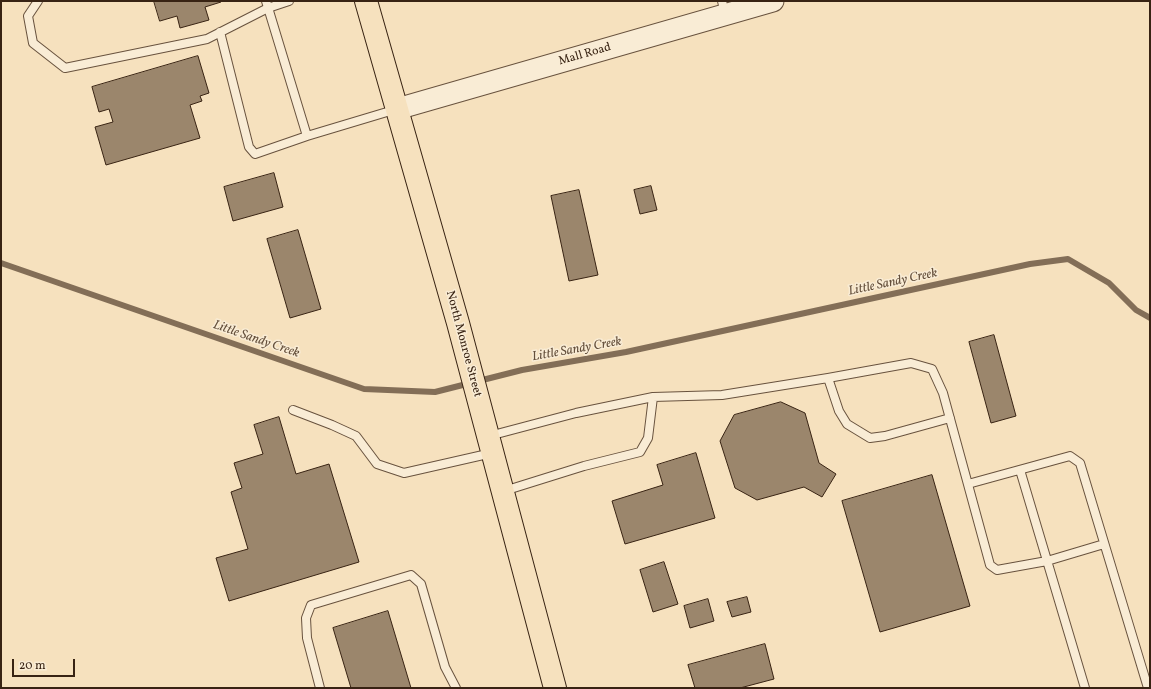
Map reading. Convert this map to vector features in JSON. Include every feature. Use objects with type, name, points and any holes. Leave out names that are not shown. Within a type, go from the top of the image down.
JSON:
[{"type":"main road","name":"North Monroe Street","points":[[366,1],[458,322],[555,688]]},
{"type":"street","name":"Mall Road","points":[[397,109],[723,8],[772,1]]},
{"type":"lane","points":[[38,1],[28,16],[34,43],[65,68],[207,39],[267,5],[289,1]]},
{"type":"lane","points":[[267,5],[307,136]]},
{"type":"lane","points":[[220,32],[248,147],[255,154],[307,136],[397,109]]},
{"type":"lane","points":[[293,410],[332,424],[356,436],[377,464],[404,473],[491,445],[576,413],[653,397],[722,395],[911,363],[932,369],[943,393],[990,565],[997,570],[1047,561],[1104,544]]},
{"type":"lane","points":[[828,378],[839,411],[847,424],[870,438],[885,436],[950,418]]},
{"type":"lane","points":[[503,492],[584,466],[640,452],[648,438],[653,397]]},
{"type":"lane","points":[[968,484],[1070,456],[1080,463],[1148,688]]},
{"type":"lane","points":[[1020,470],[1085,688]]},
{"type":"lane","points":[[320,688],[307,638],[306,618],[311,605],[411,576],[421,584],[445,667],[456,688]]},
{"type":"building","points":[[154,1],[221,2],[205,7],[209,20],[180,28],[177,16],[160,21]]},
{"type":"building","points":[[198,56],[209,93],[200,96],[202,101],[190,105],[200,138],[106,165],[95,127],[113,122],[109,109],[99,112],[92,87]]},
{"type":"building","points":[[274,173],[283,207],[233,221],[224,187]]},
{"type":"building","points":[[651,186],[657,210],[640,214],[634,190]]},
{"type":"building","points":[[579,190],[598,275],[569,281],[551,196]]},
{"type":"building","points":[[298,230],[321,309],[290,318],[267,239]]},
{"type":"building","points":[[994,335],[1016,416],[991,423],[969,342]]},
{"type":"building","points":[[781,402],[805,413],[819,463],[836,474],[822,497],[804,487],[757,500],[735,488],[720,441],[734,415]]},
{"type":"building","points":[[279,417],[296,474],[329,464],[359,562],[229,601],[216,558],[248,549],[231,492],[242,488],[234,463],[263,454],[254,425]]},
{"type":"building","points":[[696,453],[715,518],[625,544],[612,501],[663,485],[657,465]]},
{"type":"building","points":[[932,475],[970,606],[880,632],[842,501]]},
{"type":"building","points":[[664,562],[678,604],[653,612],[640,570]]},
{"type":"building","points":[[747,597],[751,612],[732,617],[727,602]]},
{"type":"building","points":[[708,599],[714,621],[690,628],[684,606]]},
{"type":"building","points":[[388,611],[411,688],[351,688],[333,628]]},
{"type":"building","points":[[765,644],[774,679],[740,688],[695,688],[688,665]]},
{"type":"waterway","name":"Little Sandy Creek","points":[[1,263],[364,389],[435,392],[522,370],[626,352],[1030,264],[1068,259],[1109,283],[1136,310],[1150,318]]}]
